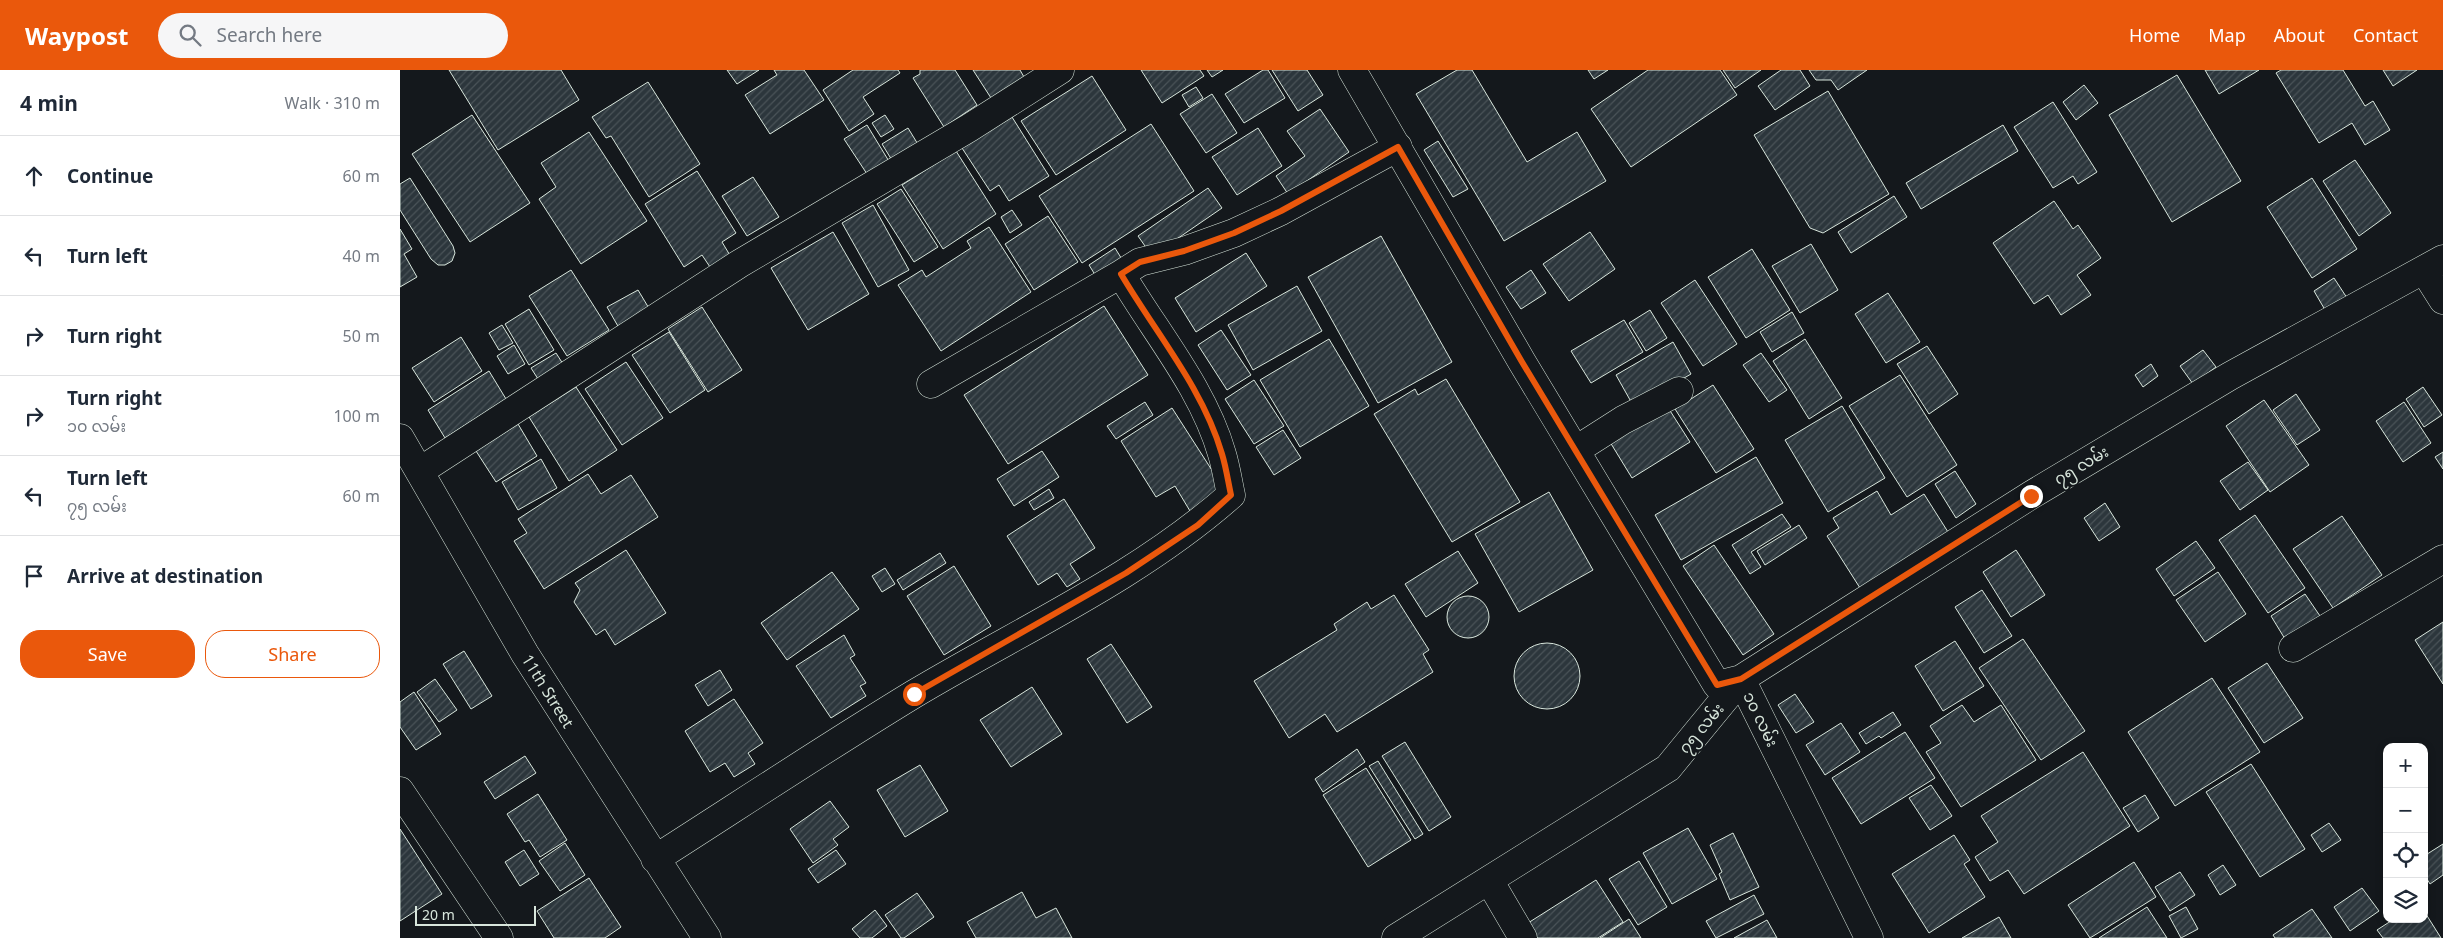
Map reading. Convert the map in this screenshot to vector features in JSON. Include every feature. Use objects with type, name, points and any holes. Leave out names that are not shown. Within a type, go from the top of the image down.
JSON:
[{"type":"street","points":[[420,471],[739,264],[969,128],[1060,70]]},
{"type":"street","name":"၁၀ လမ်း","points":[[1352,70],[1717,685],[1741,679],[1868,938]]},
{"type":"street","points":[[931,384],[1140,262],[1184,251],[1242,229],[1281,211],[1398,147]]},
{"type":"street","points":[[2433,264],[2443,300]]},
{"type":"street","name":"၇၅ လမ်း","points":[[1396,938],[1668,768],[1741,679],[2031,496],[2230,376],[2433,264]]},
{"type":"street","points":[[656,859],[914,694],[1126,573],[1198,525],[1231,495],[1222,453],[1204,409],[1176,360],[1146,316],[1121,274]]},
{"type":"street","points":[[1576,450],[1623,420],[1679,391]]},
{"type":"street","name":"11th Street","points":[[400,438],[525,654],[707,938]]},
{"type":"street","points":[[2292,648],[2443,559]]},
{"type":"street","points":[[400,791],[499,938]]},
{"type":"street","points":[[1488,880],[1523,938]]},
{"type":"building","points":[[449,70],[561,70],[579,100],[498,150]]},
{"type":"building","points":[[727,70],[759,70],[737,84]]},
{"type":"building","points":[[774,70],[804,70],[824,100],[770,134],[745,95],[777,75]]},
{"type":"building","points":[[853,70],[898,70],[900,73],[863,97],[874,114],[849,131],[823,90]]},
{"type":"building","points":[[920,70],[955,70],[977,105],[944,127],[913,78],[920,74]]},
{"type":"building","points":[[973,70],[1020,70],[1024,77],[991,98]]},
{"type":"building","points":[[1141,70],[1200,70],[1204,76],[1162,103]]},
{"type":"building","points":[[1207,70],[1223,70],[1212,77]]},
{"type":"building","points":[[1263,70],[1268,70],[1285,98],[1244,123],[1225,94]]},
{"type":"building","points":[[1272,70],[1307,70],[1323,95],[1298,111]]},
{"type":"building","points":[[1457,70],[1472,70],[1527,162],[1577,132],[1606,181],[1504,241],[1416,94]]},
{"type":"building","points":[[1588,70],[1608,70],[1594,79]]},
{"type":"building","points":[[1648,70],[1720,70],[1737,95],[1631,167],[1591,109]]},
{"type":"building","points":[[1723,70],[1761,70],[1735,88]]},
{"type":"building","points":[[1781,70],[1800,70],[1810,86],[1775,110],[1758,86]]},
{"type":"building","points":[[1809,70],[1867,70],[1838,90],[1831,80],[1816,80]]},
{"type":"building","points":[[2205,70],[2259,70],[2219,94]]},
{"type":"building","points":[[2281,70],[2343,70],[2365,106],[2373,101],[2390,130],[2365,145],[2352,123],[2319,143],[2276,73]]},
{"type":"building","points":[[2383,70],[2417,70],[2393,86]]},
{"type":"building","points":[[2177,75],[2241,181],[2172,222],[2109,115]]},
{"type":"building","points":[[1092,76],[1126,130],[1056,175],[1021,121]]},
{"type":"building","points":[[648,82],[700,164],[649,197],[611,136],[606,138],[592,117]]},
{"type":"building","points":[[2084,85],[2098,103],[2076,120],[2063,102]]},
{"type":"building","points":[[1196,87],[1203,98],[1189,107],[1182,95]]},
{"type":"building","points":[[1828,91],[1889,194],[1823,233],[1810,228],[1754,135]]},
{"type":"building","points":[[1212,94],[1237,133],[1206,153],[1180,114]]},
{"type":"building","points":[[2053,102],[2097,172],[2078,184],[2073,176],[2053,188],[2014,127]]},
{"type":"building","points":[[1320,109],[1349,152],[1288,194],[1276,176],[1305,156],[1287,131]]},
{"type":"building","points":[[472,115],[530,203],[470,242],[412,154]]},
{"type":"building","points":[[885,115],[894,129],[881,137],[872,123]]},
{"type":"building","points":[[1012,117],[1049,176],[1009,201],[999,185],[990,191],[962,148]]},
{"type":"building","points":[[1151,124],[1194,191],[1082,263],[1039,196]]},
{"type":"building","points":[[867,125],[890,163],[869,177],[844,139]]},
{"type":"building","points":[[2003,125],[2018,151],[1921,209],[1906,183]]},
{"type":"building","points":[[908,128],[919,146],[893,162],[882,144]]},
{"type":"building","points":[[1258,128],[1282,166],[1237,195],[1212,157]]},
{"type":"building","points":[[589,132],[647,221],[581,264],[539,199],[556,187],[541,163]]},
{"type":"building","points":[[1438,141],[1468,189],[1453,197],[1424,150]]},
{"type":"building","points":[[956,151],[996,214],[943,249],[902,185]]},
{"type":"building","points":[[2355,160],[2391,213],[2359,236],[2323,181]]},
{"type":"building","points":[[697,171],[736,233],[722,242],[731,257],[712,270],[702,255],[684,267],[645,204]]},
{"type":"building","points":[[753,177],[779,217],[747,236],[722,196]]},
{"type":"building","points":[[410,178],[453,246],[455,253],[452,261],[445,265],[438,265],[431,259],[400,210],[400,184]]},
{"type":"building","points":[[2312,178],[2357,249],[2312,278],[2267,207]]},
{"type":"building","points":[[1208,188],[1222,208],[1152,256],[1138,236]]},
{"type":"building","points":[[901,189],[938,247],[914,262],[877,204]]},
{"type":"building","points":[[1894,196],[1907,217],[1851,253],[1838,232]]},
{"type":"building","points":[[2054,201],[2073,229],[2078,225],[2101,258],[2077,275],[2091,295],[2061,315],[2048,295],[2034,304],[1993,243]]},
{"type":"building","points":[[873,205],[909,270],[878,287],[842,223]]},
{"type":"building","points":[[1012,210],[1022,225],[1010,233],[1001,217]]},
{"type":"building","points":[[1048,216],[1078,262],[1034,290],[1005,244]]},
{"type":"building","points":[[989,227],[1031,292],[941,351],[898,285],[922,270],[926,277],[971,248],[967,241]]},
{"type":"building","points":[[400,229],[412,249],[404,254],[417,277],[400,287]]},
{"type":"building","points":[[833,232],[869,294],[808,330],[771,268]]},
{"type":"building","points":[[1590,232],[1615,269],[1569,301],[1543,264]]},
{"type":"building","points":[[1381,236],[1452,362],[1378,403],[1308,277]]},
{"type":"building","points":[[1811,244],[1838,290],[1800,313],[1772,266]]},
{"type":"building","points":[[1115,248],[1123,261],[1097,278],[1089,265]]},
{"type":"building","points":[[1752,249],[1790,310],[1746,338],[1708,277]]},
{"type":"building","points":[[1246,253],[1267,286],[1196,332],[1175,298]]},
{"type":"building","points":[[571,270],[609,330],[567,356],[529,296]]},
{"type":"building","points":[[1531,270],[1546,293],[1521,309],[1506,287]]},
{"type":"building","points":[[2334,278],[2349,301],[2328,315],[2314,291]]},
{"type":"building","points":[[1695,280],[1737,344],[1703,366],[1661,303]]},
{"type":"building","points":[[1297,286],[1322,331],[1253,370],[1228,325]]},
{"type":"building","points":[[638,290],[650,310],[619,328],[607,307]]},
{"type":"building","points":[[1888,293],[1920,342],[1886,363],[1855,314]]},
{"type":"building","points":[[1104,306],[1148,375],[1008,464],[964,395]]},
{"type":"building","points":[[702,307],[742,370],[708,392],[668,329]]},
{"type":"building","points":[[529,309],[554,350],[529,365],[505,324]]},
{"type":"building","points":[[1650,310],[1667,338],[1646,351],[1629,323]]},
{"type":"building","points":[[1792,312],[1804,333],[1772,352],[1760,332]]},
{"type":"building","points":[[1624,320],[1643,352],[1591,383],[1571,351]]},
{"type":"building","points":[[502,325],[513,343],[499,350],[489,333]]},
{"type":"building","points":[[1221,330],[1251,375],[1227,390],[1198,345]]},
{"type":"building","points":[[669,332],[705,390],[670,413],[632,355]]},
{"type":"building","points":[[461,337],[482,371],[434,402],[412,368]]},
{"type":"building","points":[[1329,339],[1369,406],[1300,447],[1260,380]]},
{"type":"building","points":[[1805,339],[1842,398],[1809,419],[1773,361]]},
{"type":"building","points":[[1673,342],[1691,374],[1634,407],[1616,375]]},
{"type":"building","points":[[514,345],[525,364],[508,374],[497,356]]},
{"type":"building","points":[[1927,346],[1958,394],[1929,414],[1897,364]]},
{"type":"building","points":[[2203,350],[2216,367],[2193,384],[2180,366]]},
{"type":"building","points":[[556,353],[563,364],[538,379],[531,368]]},
{"type":"building","points":[[1761,353],[1787,390],[1769,402],[1743,365]]},
{"type":"building","points":[[626,362],[663,418],[622,445],[585,389]]},
{"type":"building","points":[[2151,364],[2158,376],[2143,387],[2135,375]]},
{"type":"building","points":[[489,371],[506,399],[445,438],[428,410]]},
{"type":"building","points":[[1900,375],[1957,465],[1907,497],[1849,406]]},
{"type":"building","points":[[1446,379],[1520,502],[1452,542],[1374,414],[1415,389],[1418,395]]},
{"type":"building","points":[[1254,380],[1284,426],[1254,444],[1225,399]]},
{"type":"building","points":[[1713,385],[1754,449],[1716,473],[1675,409]]},
{"type":"building","points":[[576,387],[617,450],[569,481],[529,417]]},
{"type":"building","points":[[2423,387],[2442,415],[2424,427],[2406,399]]},
{"type":"building","points":[[2296,394],[2320,430],[2297,445],[2273,410]]},
{"type":"building","points":[[2264,400],[2309,465],[2270,492],[2226,426]]},
{"type":"building","points":[[1145,402],[1153,415],[1116,439],[1107,426]]},
{"type":"building","points":[[2404,402],[2431,443],[2403,462],[2376,421]]},
{"type":"building","points":[[1667,406],[1690,442],[1632,478],[1610,442]]},
{"type":"building","points":[[1842,406],[1885,478],[1828,512],[1785,440]]},
{"type":"building","points":[[1172,408],[1224,489],[1190,511],[1175,486],[1156,497],[1121,441]]},
{"type":"building","points":[[518,424],[537,456],[496,482],[476,451]]},
{"type":"building","points":[[1283,430],[1301,458],[1274,475],[1256,447]]},
{"type":"building","points":[[1042,451],[1059,477],[1014,506],[997,479]]},
{"type":"building","points":[[2443,452],[2443,469],[2435,457]]},
{"type":"building","points":[[1756,457],[1783,503],[1681,560],[1655,515]]},
{"type":"building","points":[[541,459],[557,488],[518,510],[502,482]]},
{"type":"building","points":[[2248,462],[2268,490],[2240,510],[2220,481]]},
{"type":"building","points":[[1955,471],[1976,504],[1956,518],[1935,484]]},
{"type":"building","points":[[588,474],[601,494],[631,475],[658,517],[544,589],[514,541],[527,533],[518,519]]},
{"type":"building","points":[[1049,489],[1054,498],[1034,510],[1029,502]]},
{"type":"building","points":[[1877,491],[1891,515],[1924,494],[1948,532],[1860,588],[1827,536],[1839,528],[1833,518]]},
{"type":"building","points":[[1549,492],[1593,570],[1519,612],[1475,534]]},
{"type":"building","points":[[1064,499],[1095,548],[1070,564],[1080,579],[1067,587],[1057,573],[1038,585],[1007,536]]},
{"type":"building","points":[[2105,503],[2120,527],[2099,541],[2084,518]]},
{"type":"building","points":[[1782,514],[1791,527],[1751,552],[1761,567],[1750,574],[1732,545]]},
{"type":"building","points":[[2255,515],[2305,588],[2268,613],[2219,540]]},
{"type":"building","points":[[2342,516],[2382,575],[2333,608],[2293,549]]},
{"type":"building","points":[[1799,525],[1807,538],[1765,565],[1757,551]]},
{"type":"building","points":[[2196,541],[2215,568],[2174,596],[2156,569]]},
{"type":"building","points":[[1714,545],[1774,634],[1743,655],[1683,566]]},
{"type":"building","points":[[626,550],[666,613],[615,645],[605,629],[596,635],[574,602],[580,590],[575,583]]},
{"type":"building","points":[[2016,550],[2045,595],[2011,617],[1983,572]]},
{"type":"building","points":[[1458,551],[1478,583],[1426,617],[1405,584]]},
{"type":"building","points":[[940,553],[946,563],[903,590],[897,580]]},
{"type":"building","points":[[954,566],[991,626],[944,655],[907,596]]},
{"type":"building","points":[[885,568],[895,584],[882,592],[872,576]]},
{"type":"building","points":[[832,572],[859,609],[787,660],[761,623]]},
{"type":"building","points":[[2218,572],[2246,614],[2205,642],[2176,600]]},
{"type":"building","points":[[1982,590],[2012,636],[1984,653],[1955,607]]},
{"type":"building","points":[[2305,594],[2320,616],[2285,639],[2271,616]]},
{"type":"building","points":[[1394,595],[1429,650],[1423,654],[1433,672],[1337,732],[1325,714],[1289,738],[1254,681],[1337,630],[1334,624],[1367,602],[1371,609]]},
{"type":"building","points":[[1468,596],[1483,602],[1489,617],[1483,632],[1468,638],[1453,632],[1447,617],[1453,602]]},
{"type":"building","points":[[2443,622],[2443,684],[2415,640]]},
{"type":"building","points":[[844,635],[855,655],[850,658],[866,683],[860,686],[866,696],[831,718],[796,666]]},
{"type":"building","points":[[2023,639],[2085,731],[2041,760],[1979,668]]},
{"type":"building","points":[[1955,641],[1984,686],[1943,711],[1915,666]]},
{"type":"building","points":[[1547,643],[1560,646],[1570,653],[1577,663],[1580,676],[1577,689],[1570,699],[1560,706],[1547,709],[1534,706],[1524,699],[1517,689],[1514,676],[1517,663],[1524,653],[1534,646]]},
{"type":"building","points":[[1111,644],[1152,707],[1127,723],[1087,659]]},
{"type":"building","points":[[464,651],[492,696],[471,709],[443,664]]},
{"type":"building","points":[[2267,663],[2303,718],[2264,743],[2228,688]]},
{"type":"building","points":[[720,670],[732,690],[708,706],[695,685]]},
{"type":"building","points":[[2212,678],[2260,752],[2175,806],[2128,732]]},
{"type":"building","points":[[435,679],[457,710],[439,722],[417,692]]},
{"type":"building","points":[[1032,687],[1062,734],[1011,767],[980,720]]},
{"type":"building","points":[[414,692],[441,734],[416,750],[400,727],[400,702]]},
{"type":"building","points":[[1795,694],[1814,722],[1796,733],[1778,705]]},
{"type":"building","points":[[734,699],[763,743],[748,753],[755,764],[734,777],[725,763],[710,772],[685,731]]},
{"type":"building","points":[[1962,705],[1974,722],[2001,705],[2036,760],[1961,807],[1926,752],[1941,743],[1930,726]]},
{"type":"building","points":[[1893,712],[1901,725],[1881,738],[1879,736],[1866,744],[1859,733]]},
{"type":"building","points":[[1841,723],[1860,752],[1825,775],[1806,745]]},
{"type":"building","points":[[1905,732],[1935,778],[1861,824],[1832,778]]},
{"type":"building","points":[[1405,742],[1451,817],[1429,831],[1382,756]]},
{"type":"building","points":[[1357,749],[1365,762],[1323,792],[1315,779]]},
{"type":"building","points":[[2083,752],[2130,826],[2024,894],[2008,870],[1990,881],[1975,857],[1998,842],[1981,816]]},
{"type":"building","points":[[525,756],[536,773],[495,799],[484,782]]},
{"type":"building","points":[[1378,761],[1423,834],[1415,839],[1369,766]]},
{"type":"building","points":[[2251,764],[2305,849],[2260,877],[2206,792]]},
{"type":"building","points":[[920,765],[948,811],[905,837],[877,790]]},
{"type":"building","points":[[1366,768],[1411,840],[1368,867],[1323,795]]},
{"type":"building","points":[[1931,785],[1952,816],[1930,830],[1909,798]]},
{"type":"building","points":[[538,794],[567,840],[540,857],[529,840],[525,842],[507,814]]},
{"type":"building","points":[[2145,795],[2159,818],[2138,832],[2123,808]]},
{"type":"building","points":[[830,801],[849,827],[833,839],[838,845],[813,863],[790,829]]},
{"type":"building","points":[[2329,823],[2341,840],[2322,852],[2311,835]]},
{"type":"building","points":[[1688,828],[1717,879],[1672,904],[1643,853]]},
{"type":"building","points":[[400,829],[442,894],[400,921]]},
{"type":"building","points":[[1733,833],[1759,887],[1730,900],[1719,874],[1722,872],[1710,845]]},
{"type":"building","points":[[1954,835],[1970,860],[1964,864],[1985,897],[1929,933],[1892,874]]},
{"type":"building","points":[[565,843],[585,875],[560,891],[539,861]]},
{"type":"building","points":[[2443,844],[2443,875],[2430,884],[2428,881],[2428,853]]},
{"type":"building","points":[[524,850],[539,874],[520,886],[505,862]]},
{"type":"building","points":[[836,850],[846,864],[818,883],[808,869]]},
{"type":"building","points":[[1639,861],[1667,907],[1638,925],[1609,879]]},
{"type":"building","points":[[2134,862],[2156,897],[2090,938],[2068,905]]},
{"type":"building","points":[[2223,865],[2236,885],[2220,895],[2208,875]]},
{"type":"building","points":[[2180,872],[2195,895],[2170,911],[2155,887]]},
{"type":"building","points":[[589,878],[621,927],[605,938],[554,938],[537,911]]},
{"type":"building","points":[[1596,880],[1623,922],[1598,938],[1537,938],[1528,923]]},
{"type":"building","points":[[2362,888],[2379,911],[2350,931],[2334,907]]},
{"type":"building","points":[[1022,892],[1036,918],[1056,908],[1072,938],[976,938],[967,922]]},
{"type":"building","points":[[917,893],[934,917],[904,938],[901,938],[885,915]]},
{"type":"building","points":[[1754,895],[1764,914],[1716,938],[1706,921]]},
{"type":"building","points":[[2147,907],[2167,938],[2099,938]]},
{"type":"building","points":[[2186,907],[2198,929],[2181,938],[2169,916]]},
{"type":"building","points":[[2312,909],[2332,938],[2275,938],[2273,935]]},
{"type":"building","points":[[875,910],[887,926],[872,938],[860,938],[852,929]]},
{"type":"building","points":[[1999,917],[2011,938],[1962,938]]},
{"type":"building","points":[[2428,917],[2441,938],[2383,938],[2377,930],[2388,923],[2428,923]]},
{"type":"building","points":[[1629,919],[1641,938],[1600,938]]},
{"type":"building","points":[[1767,920],[1777,938],[1734,938]]},
{"type":"route","points":[[914,694],[1126,573],[1198,525],[1231,495],[1222,453],[1204,409],[1176,360],[1146,316],[1121,274],[1140,262],[1184,251],[1234,233],[1281,211],[1398,147],[1522,362],[1717,685],[1741,679],[2031,496]]}]
